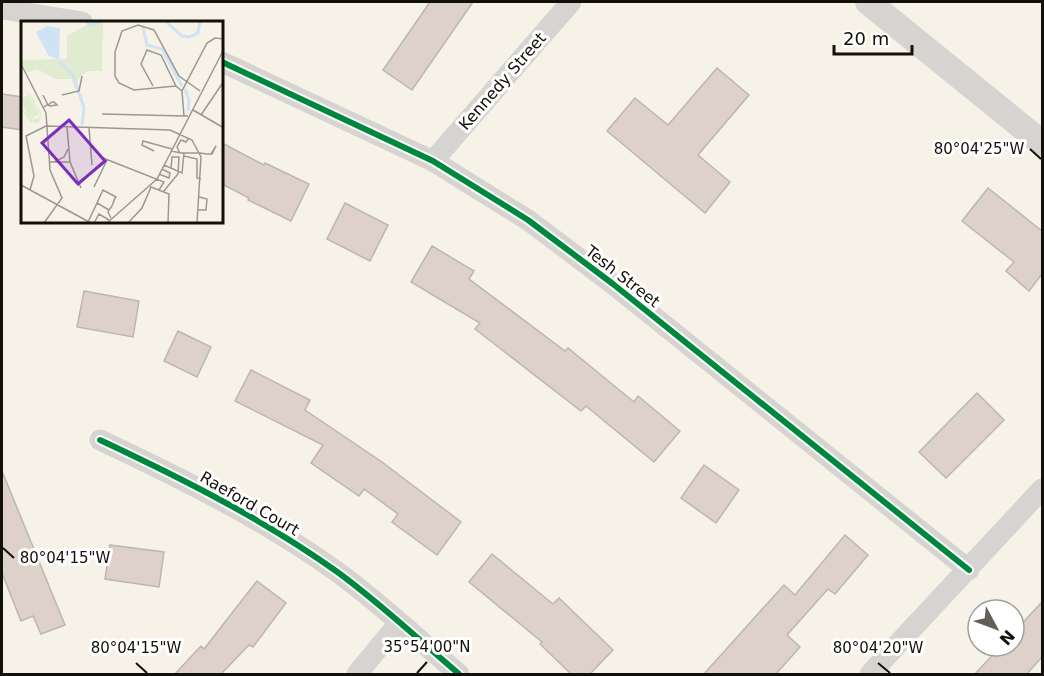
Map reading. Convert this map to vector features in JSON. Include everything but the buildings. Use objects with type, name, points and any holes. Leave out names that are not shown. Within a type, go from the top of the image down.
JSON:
[{"type":"street","name":"Kennedy Street","points":[[433,161],[571,2]]},
{"type":"street","points":[[867,2],[1042,144]]},
{"type":"street","points":[[2,9],[76,21]]},
{"type":"street","name":"Tesh Street","points":[[224,63],[433,161],[528,220],[613,284],[969,570]]},
{"type":"street","name":"Raeford Court","points":[[100,440],[173,474],[274,531],[337,572],[459,675]]},
{"type":"street","points":[[870,675],[1042,489]]},
{"type":"street","points":[[357,675],[399,623]]},
{"type":"cycle path","points":[[224,63],[433,161],[528,220],[613,284],[969,570]]},
{"type":"cycle path","points":[[100,440],[221,500],[308,552],[368,595],[459,674]]}]
